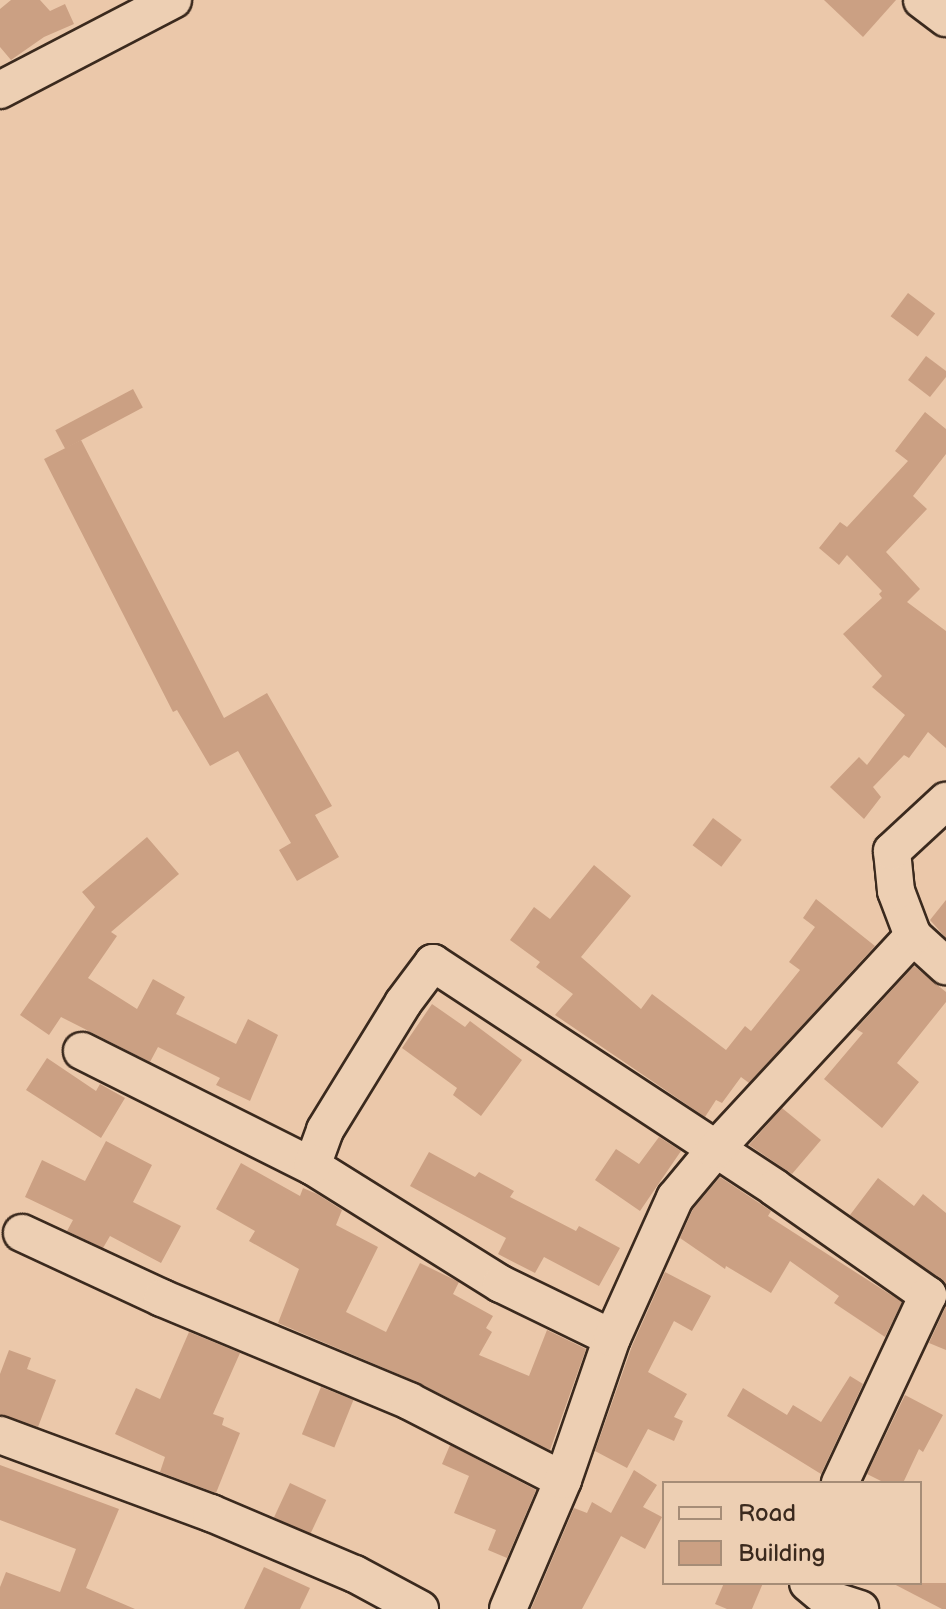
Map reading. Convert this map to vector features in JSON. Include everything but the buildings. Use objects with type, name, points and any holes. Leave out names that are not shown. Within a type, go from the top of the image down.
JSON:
[{"type":"street","points":[[0,90],[173,0]]},
{"type":"street","points":[[922,0],[946,18]]},
{"type":"street","points":[[946,801],[892,851],[896,891],[913,936],[946,966]]},
{"type":"street","points":[[508,1609],[563,1480],[612,1338],[675,1198],[715,1150],[913,936]]},
{"type":"street","points":[[312,1166],[325,1130],[403,1003],[433,963],[928,1295],[841,1481]]},
{"type":"street","points":[[82,1051],[312,1166],[501,1284],[612,1338]]},
{"type":"street","points":[[22,1233],[162,1298],[409,1401],[563,1480]]},
{"type":"street","points":[[0,1435],[211,1513],[355,1574],[420,1609]]},
{"type":"street","points":[[810,1585],[826,1598],[860,1609]]}]
